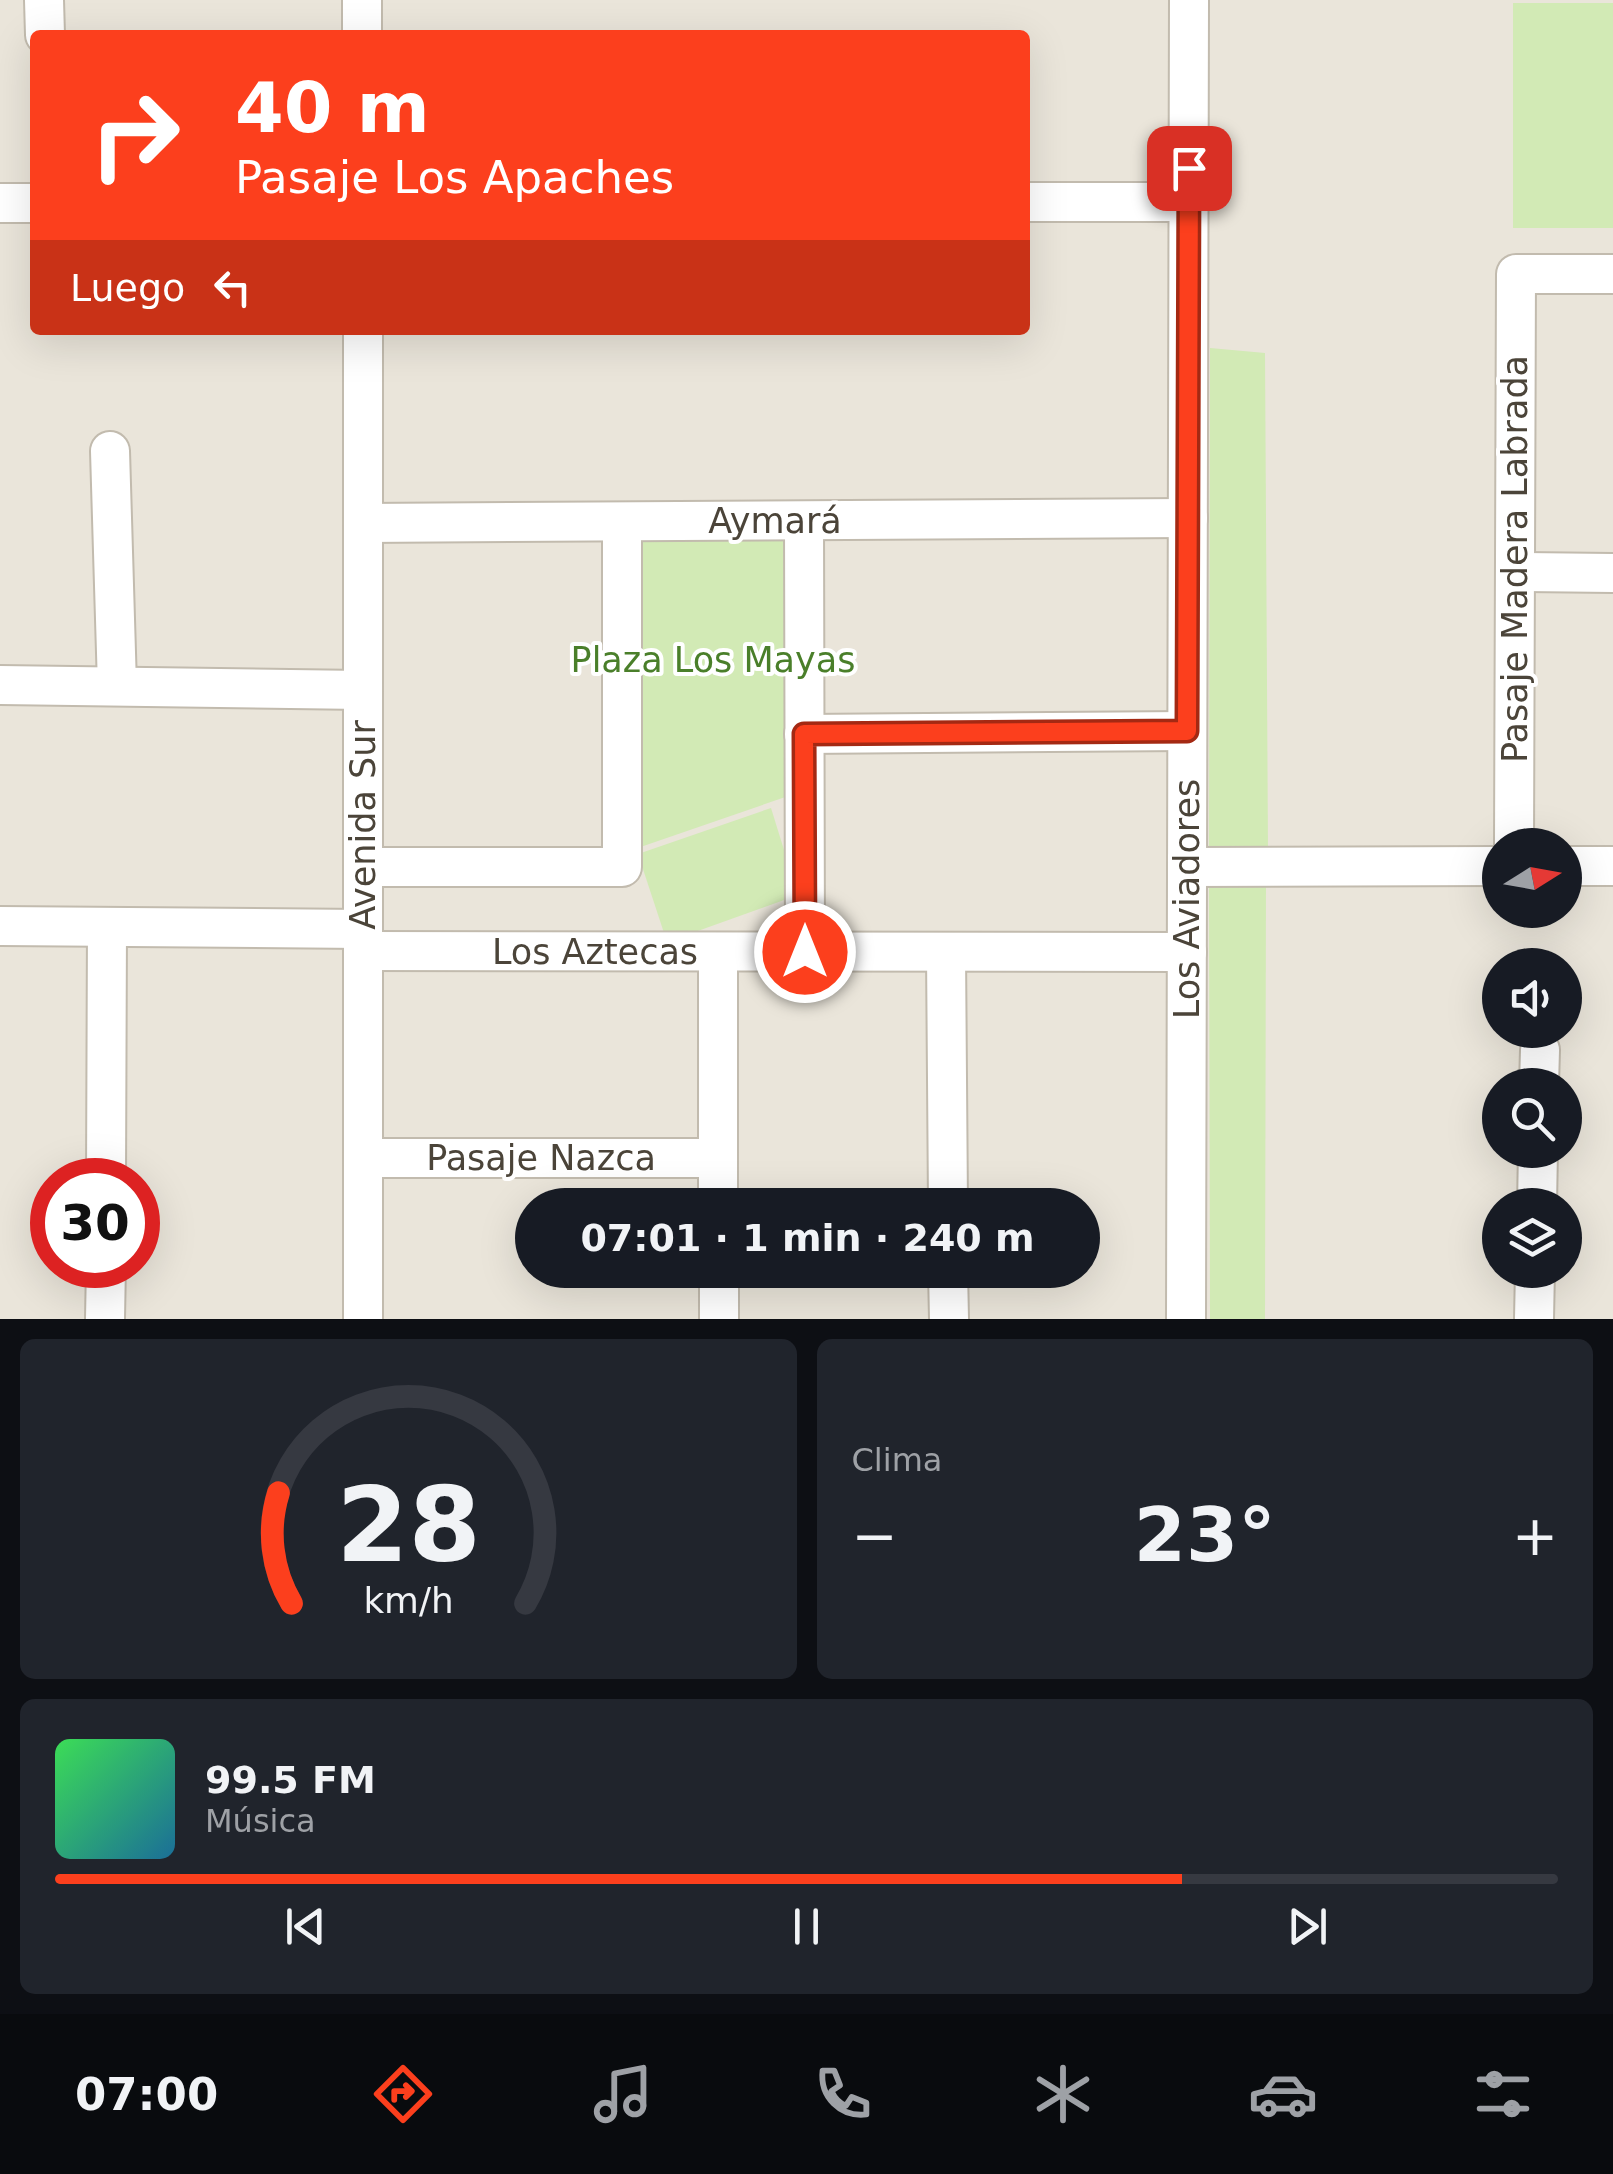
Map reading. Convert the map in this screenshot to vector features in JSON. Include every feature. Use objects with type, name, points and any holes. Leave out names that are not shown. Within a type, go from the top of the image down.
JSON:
[{"type":"street","points":[[44,0],[44,30]]},
{"type":"street","points":[[362,0],[362,30]]},
{"type":"street","name":"Los Aviadores","points":[[1186,1319],[1189,0]]},
{"type":"street","points":[[1030,202],[1189,202]]},
{"type":"street","points":[[0,203],[30,203]]},
{"type":"street","name":"Pasaje Madera Labrada","points":[[1514,828],[1516,274],[1613,274]]},
{"type":"street","name":"Avenida Sur","points":[[363,335],[363,1319]]},
{"type":"street","points":[[110,450],[117,686]]},
{"type":"street","name":"Aymará","points":[[363,523],[1188,518]]},
{"type":"street","points":[[804,520],[805,952]]},
{"type":"street","points":[[362,868],[622,867],[622,522]]},
{"type":"street","points":[[1515,572],[1613,573]]},
{"type":"street","points":[[0,685],[363,690]]},
{"type":"street","points":[[804,734],[1187,731]]},
{"type":"street","points":[[1187,868],[1482,866]]},
{"type":"street","points":[[1582,866],[1613,866]]},
{"type":"street","name":"Los Aztecas","points":[[0,926],[718,952],[1187,952]]},
{"type":"street","points":[[106,1158],[108,927]]},
{"type":"street","points":[[718,952],[718,1188]]},
{"type":"street","points":[[946,952],[948,1188]]},
{"type":"street","name":"Pasaje Nazca","points":[[363,1158],[718,1158]]},
{"type":"street","points":[[105,1319],[106,1288]]},
{"type":"street","points":[[719,1288],[719,1319]]},
{"type":"street","points":[[948,1288],[948,1319]]},
{"type":"street","points":[[1534,1319],[1535,1288]]},
{"type":"shaded area","points":[[0,0],[1613,0],[1613,1319],[0,1319]]},
{"type":"green space","points":[[1513,3],[1613,3],[1613,228],[1513,228]]},
{"type":"green space","points":[[1210,348],[1265,353],[1268,849],[1209,849]]},
{"type":"green space","name":"Plaza Los Mayas","points":[[628,527],[799,527],[800,792],[626,852]]},
{"type":"green space","points":[[771,808],[798,895],[667,942],[638,854]]},
{"type":"green space","points":[[1209,880],[1266,881],[1265,1319],[1210,1319]]},
{"type":"route","points":[[805,952],[804,734],[1187,731],[1189,168]]}]
